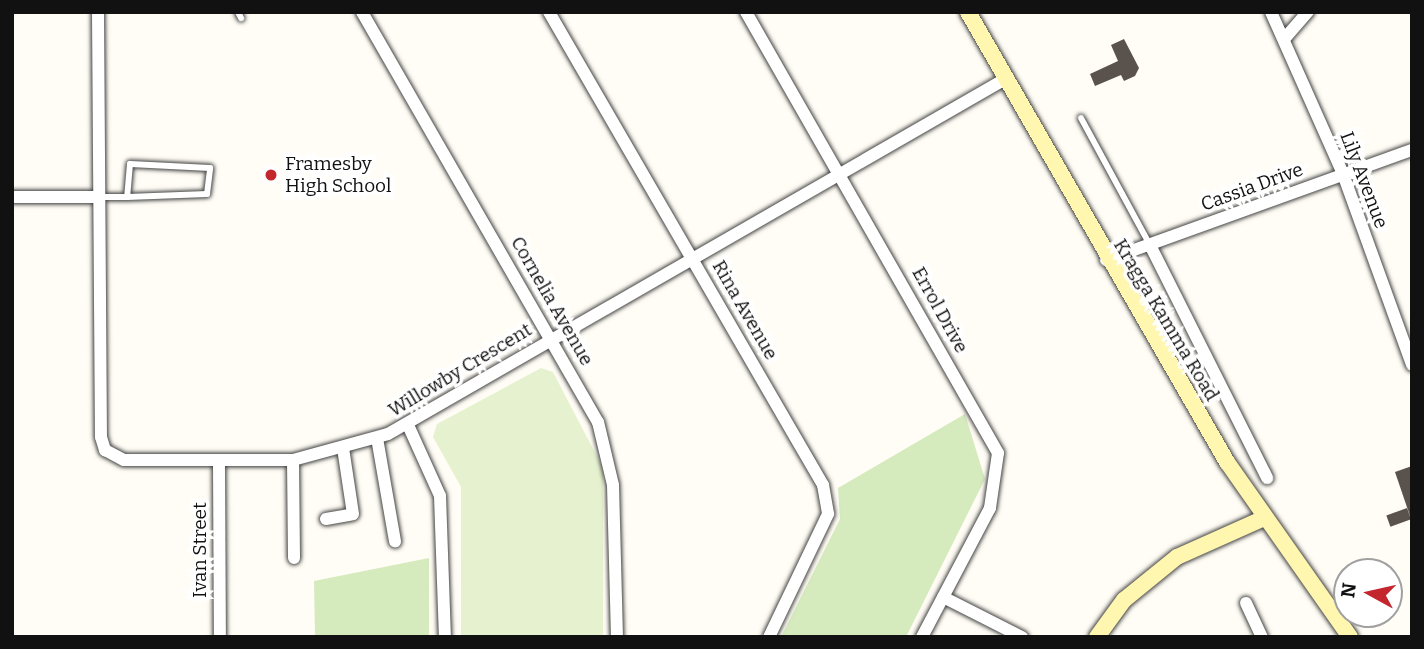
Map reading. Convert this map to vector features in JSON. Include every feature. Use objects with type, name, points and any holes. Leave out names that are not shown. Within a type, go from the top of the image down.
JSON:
[{"type":"main road","name":"Kragga Kamma Road","points":[[968,12],[1002,81],[1106,260],[1264,518],[1350,637]]},
{"type":"main road","points":[[1097,637],[1124,600],[1177,557],[1264,518]]},
{"type":"street","name":"Willowby Crescent","points":[[98,12],[102,444],[124,460],[219,463],[293,460],[377,438],[408,425],[552,338],[1002,81]]},
{"type":"street","name":"Cornelia Avenue","points":[[362,12],[552,338],[610,452],[617,637]]},
{"type":"street","name":"Rina Avenue","points":[[549,12],[693,259],[828,500],[817,544],[769,637]]},
{"type":"street","name":"Errol Drive","points":[[746,12],[840,172],[998,453],[990,508],[922,637]]},
{"type":"street","name":"Lily Avenue","points":[[1271,12],[1285,38],[1343,174],[1412,365]]},
{"type":"street","points":[[1285,38],[1308,12]]},
{"type":"street","name":"Cassia Drive","points":[[1106,260],[1412,150]]},
{"type":"street","points":[[12,197],[99,197]]},
{"type":"street","points":[[1150,245],[1267,478]]},
{"type":"street","points":[[408,425],[440,496],[444,637]]},
{"type":"street","points":[[377,438],[395,541]]},
{"type":"street","points":[[326,519],[353,514],[344,448]]},
{"type":"street","points":[[293,460],[294,558]]},
{"type":"street","name":"Ivan Street","points":[[219,463],[220,637]]},
{"type":"street","points":[[943,597],[1022,637]]},
{"type":"street","points":[[1246,603],[1262,637]]},
{"type":"lane","points":[[1081,118],[1150,245]]},
{"type":"lane","points":[[99,197],[127,197],[207,194],[210,168],[128,165],[127,197]]},
{"type":"green space","points":[[541,368],[553,372],[603,468],[603,637],[461,637],[461,487],[433,437],[437,424]]},
{"type":"green space","points":[[965,414],[985,479],[906,637],[781,637],[840,519],[838,488]]},
{"type":"green space","points":[[429,558],[429,637],[315,637],[314,581]]},
{"type":"building","points":[[1124,39],[1139,68],[1135,76],[1124,81],[1121,75],[1095,86],[1090,74],[1118,61],[1111,45]]},
{"type":"building","points":[[1412,466],[1412,515],[1410,516],[1395,472]]},
{"type":"building","points":[[1407,508],[1411,519],[1390,527],[1386,516]]},
{"type":"place","name":"Framesby High School","points":[[271,175]]}]
